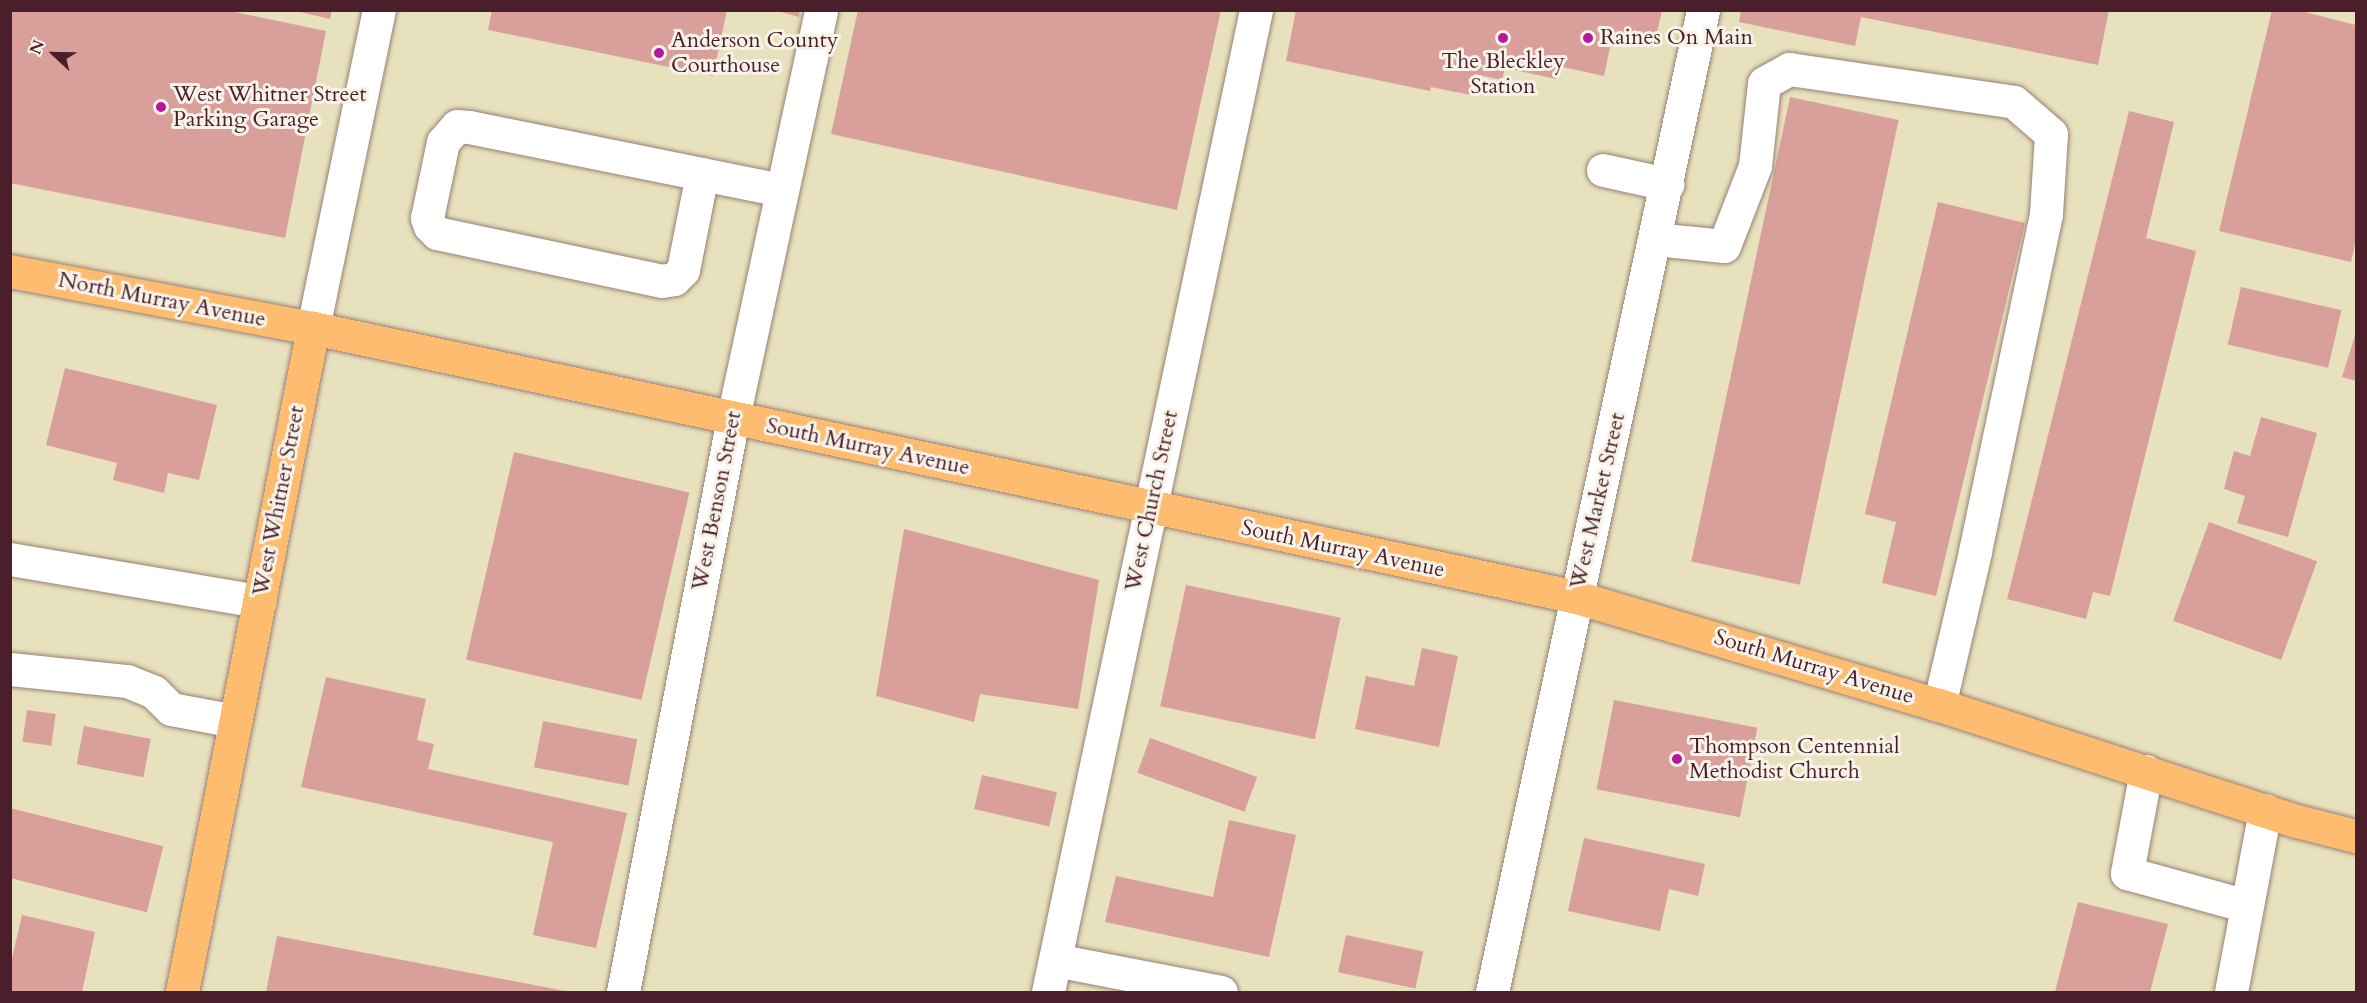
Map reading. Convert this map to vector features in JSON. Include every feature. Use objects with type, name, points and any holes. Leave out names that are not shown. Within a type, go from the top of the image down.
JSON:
[{"type":"main road","name":"North Murray Avenue","points":[[10,272],[313,328]]},
{"type":"main road","name":"South Murray Avenue","points":[[313,328],[1576,597],[1939,705],[2265,810],[2356,836]]},
{"type":"main road","name":"West Whitner Street","points":[[182,993],[313,328]]},
{"type":"street","name":"West Whitner Street","points":[[313,328],[379,10]]},
{"type":"street","name":"West Benson Street","points":[[622,993],[733,418],[821,10]]},
{"type":"street","name":"West Church Street","points":[[1048,993],[1256,10]]},
{"type":"street","name":"West Market Street","points":[[1492,993],[1703,10]]},
{"type":"street","points":[[1655,239],[1724,246],[1755,166],[1764,83],[1789,69],[2014,102],[2051,134],[2046,214],[1975,552],[1939,705]]},
{"type":"street","points":[[702,174],[683,270],[674,279],[662,281],[437,233],[430,226],[428,218],[442,142],[457,126],[702,174],[782,190]]},
{"type":"street","points":[[1603,170],[1667,184]]},
{"type":"street","points":[[10,559],[259,601]]},
{"type":"street","points":[[10,669],[127,681],[154,692],[171,709],[236,721]]},
{"type":"street","points":[[2146,771],[2127,873],[2247,906]]},
{"type":"street","points":[[2231,993],[2265,810]]},
{"type":"street","points":[[1055,960],[1221,993]]},
{"type":"building","name":"West Whitner Street Parking Garage","points":[[10,10],[225,10],[326,31],[285,238],[10,183]]},
{"type":"building","points":[[292,10],[332,10],[330,19]]},
{"type":"building","name":"Anderson County Courthouse","points":[[492,10],[727,10],[713,76],[488,30]]},
{"type":"building","name":"Anderson County Courthouse","points":[[774,10],[800,10],[799,17]]},
{"type":"building","points":[[858,10],[1221,10],[1177,210],[831,134]]},
{"type":"building","points":[[1296,10],[1662,10],[1654,46],[1612,38],[1604,76],[1558,66],[1556,79],[1505,68],[1502,80],[1475,74],[1471,95],[1431,87],[1430,91],[1286,61]]},
{"type":"building","points":[[1741,10],[2109,10],[2098,65],[1861,17],[1855,46],[1739,22]]},
{"type":"building","points":[[2272,10],[2297,10],[2356,25],[2356,240],[2351,262],[2219,231]]},
{"type":"building","points":[[1790,97],[1899,120],[1800,585],[1691,562]]},
{"type":"building","points":[[2129,111],[2174,122],[2146,238],[2196,251],[2110,596],[2093,592],[2086,619],[2007,599]]},
{"type":"building","points":[[1938,202],[2025,223],[1936,596],[1882,583],[1896,522],[1865,514]]},
{"type":"building","points":[[2241,287],[2341,310],[2328,368],[2228,344]]},
{"type":"building","points":[[2356,332],[2356,381],[2342,377]]},
{"type":"building","points":[[65,368],[217,405],[199,480],[168,473],[164,493],[113,480],[117,463],[46,445]]},
{"type":"building","points":[[2261,417],[2317,433],[2288,537],[2237,523],[2245,496],[2224,489],[2234,451],[2250,456]]},
{"type":"building","points":[[514,452],[689,492],[641,700],[466,660]]},
{"type":"building","points":[[2209,522],[2317,561],[2281,660],[2173,621]]},
{"type":"building","points":[[904,529],[1099,580],[1078,709],[980,694],[974,722],[876,696]]},
{"type":"building","points":[[1186,585],[1341,618],[1315,739],[1160,706]]},
{"type":"building","points":[[1422,648],[1458,656],[1439,747],[1355,729],[1366,676],[1414,686]]},
{"type":"building","points":[[326,677],[426,699],[417,740],[434,744],[428,769],[627,813],[596,948],[533,935],[553,842],[301,787]]},
{"type":"building","name":"Thompson Centennial Methodist Church","points":[[1614,700],[1757,728],[1740,817],[1597,789]]},
{"type":"building","points":[[27,710],[56,714],[51,746],[23,742]]},
{"type":"building","points":[[543,721],[637,739],[628,785],[534,767]]},
{"type":"building","points":[[84,726],[151,739],[143,777],[77,764]]},
{"type":"building","points":[[1150,738],[1257,777],[1244,812],[1137,773]]},
{"type":"building","points":[[982,775],[1057,792],[1049,826],[974,809]]},
{"type":"building","points":[[10,808],[163,846],[147,912],[10,878]]},
{"type":"building","points":[[1229,820],[1296,835],[1269,957],[1105,922],[1116,876],[1213,897]]},
{"type":"building","points":[[1584,838],[1705,864],[1698,896],[1669,889],[1660,931],[1568,911]]},
{"type":"building","points":[[2078,902],[2168,924],[2150,992],[2055,992]]},
{"type":"building","points":[[22,915],[95,932],[82,992],[10,992],[10,967]]},
{"type":"building","points":[[1346,935],[1423,951],[1415,989],[1338,972]]},
{"type":"building","points":[[277,936],[565,991],[565,992],[266,992]]},
{"type":"place","name":"The Bleckley Station","points":[[1503,38]]},
{"type":"place","name":"Raines On Main","points":[[1588,38]]},
{"type":"place","name":"Anderson County Courthouse","points":[[659,53]]},
{"type":"place","name":"West Whitner Street Parking Garage","points":[[161,107]]},
{"type":"place","name":"Thompson Centennial Methodist Church","points":[[1677,759]]}]
